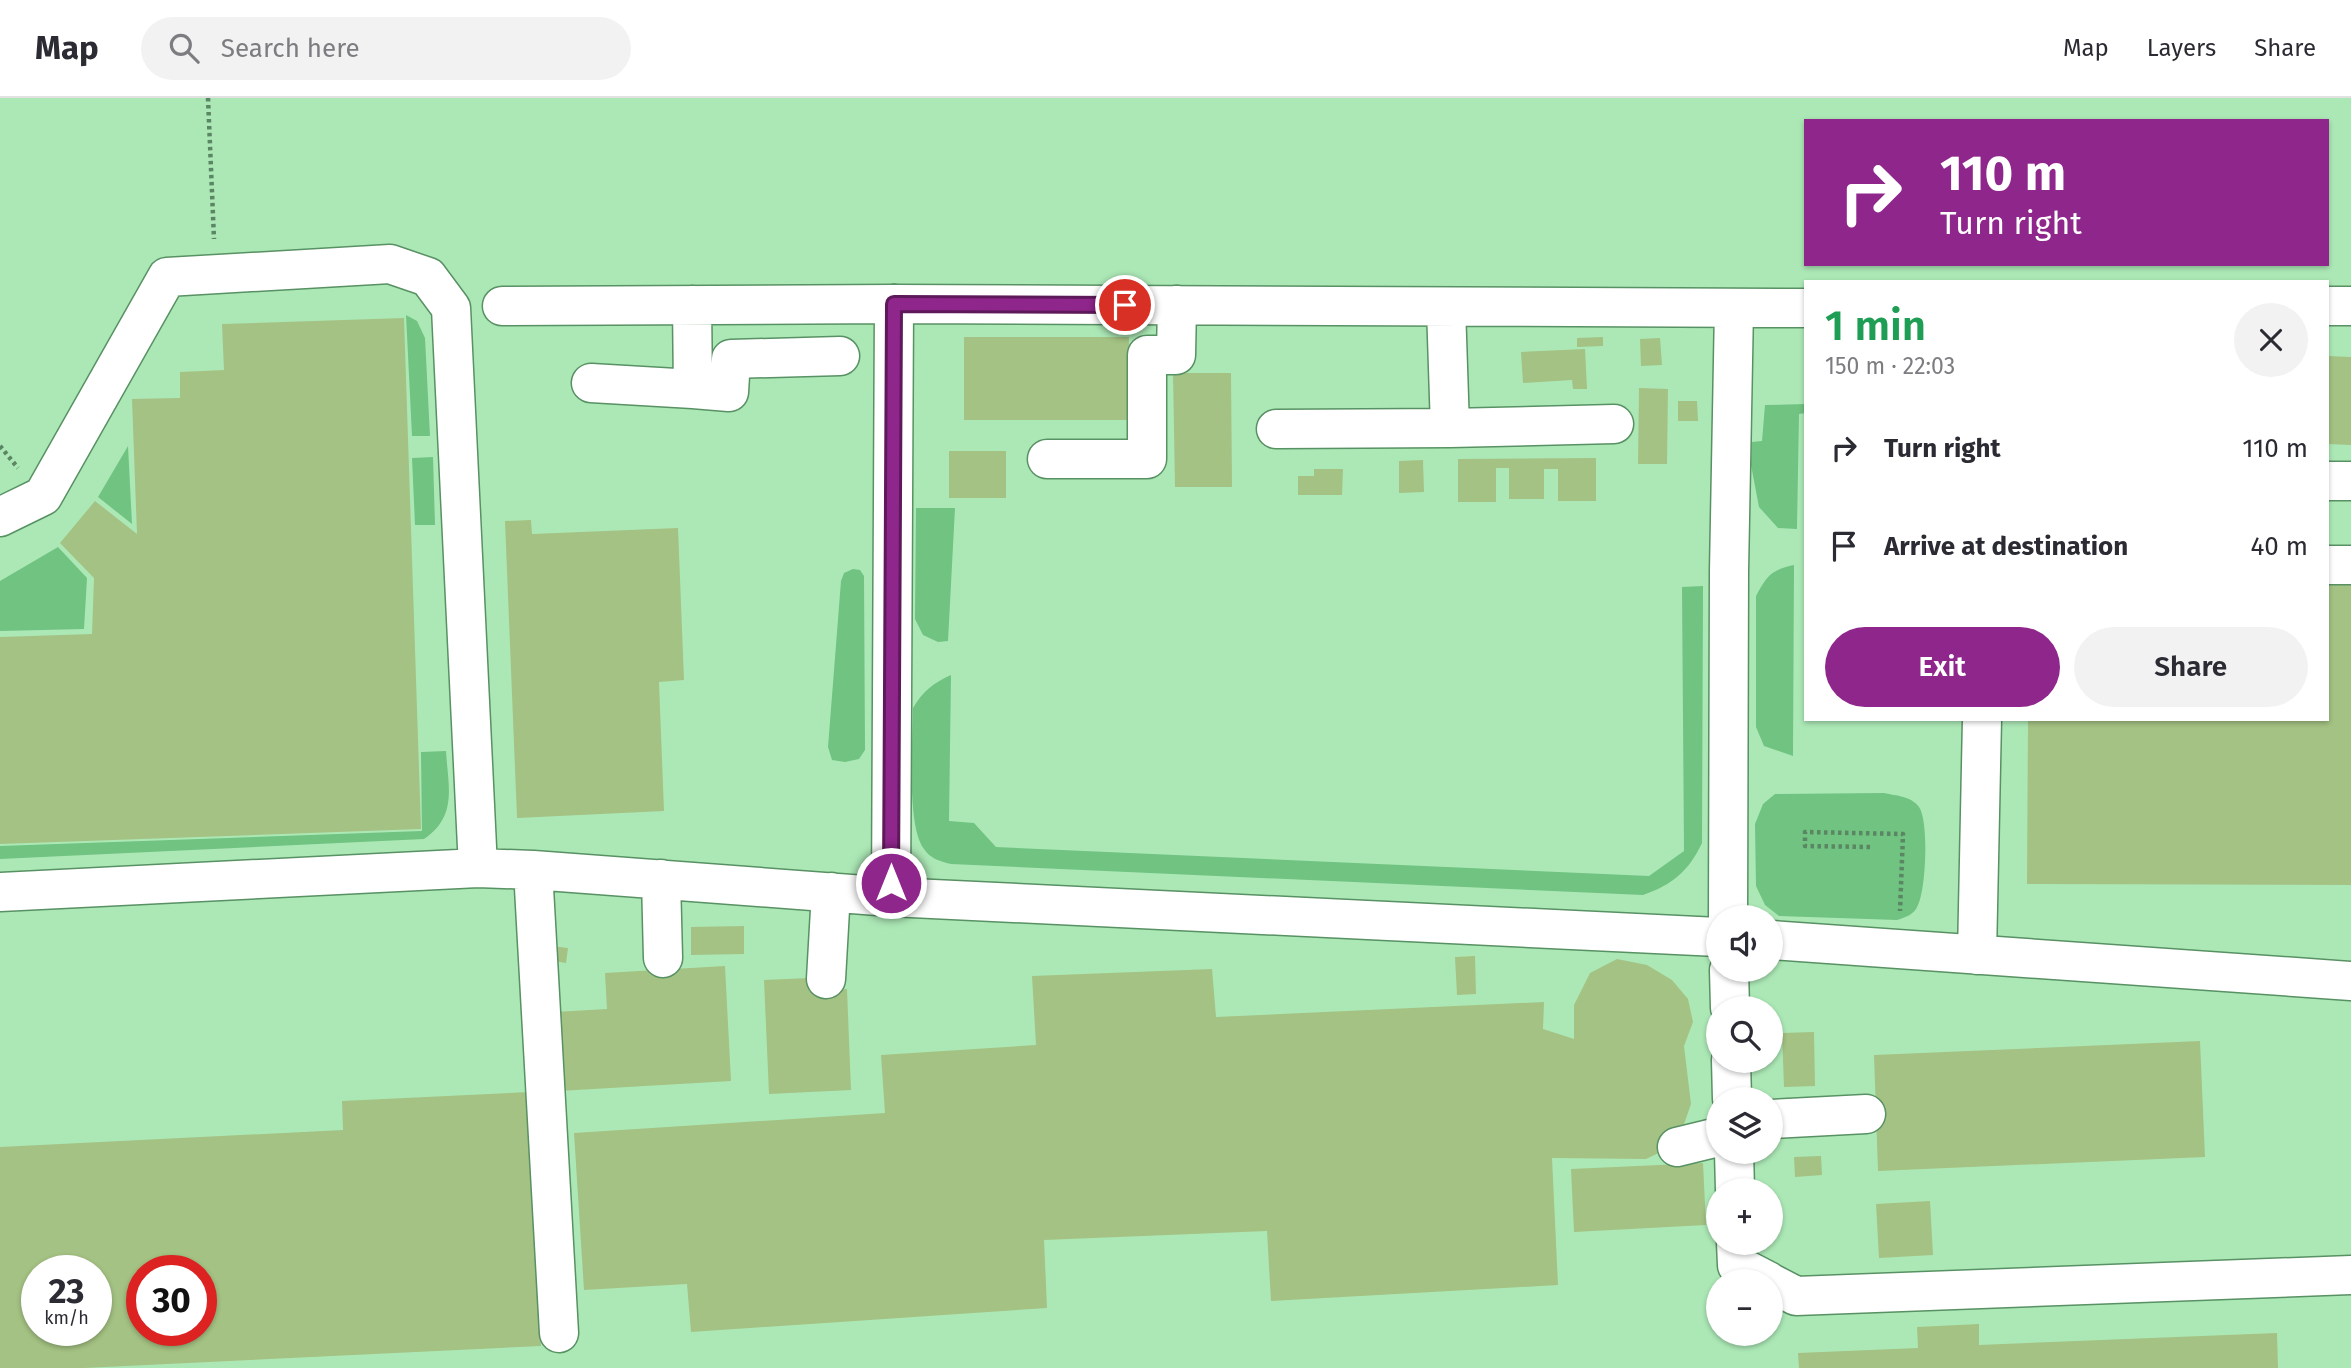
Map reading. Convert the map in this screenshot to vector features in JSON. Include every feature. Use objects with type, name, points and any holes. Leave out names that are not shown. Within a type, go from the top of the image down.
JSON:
[{"type":"street","points":[[0,517],[43,496],[167,277],[390,264],[428,277],[451,308],[478,868]]},
{"type":"street","points":[[692,304],[693,389]]},
{"type":"street","points":[[891,897],[894,304]]},
{"type":"street","points":[[502,306],[894,304],[1804,307]]},
{"type":"street","points":[[1046,459],[1147,459],[1147,355],[1177,355],[1177,305]]},
{"type":"street","points":[[2329,306],[2351,306]]},
{"type":"street","points":[[1446,307],[1450,428]]},
{"type":"street","points":[[1728,905],[1729,571],[1734,308]]},
{"type":"street","points":[[591,383],[729,392],[731,359],[840,356]]},
{"type":"street","points":[[1276,429],[1614,424]]},
{"type":"street","points":[[2329,481],[2351,481]]},
{"type":"street","points":[[2329,565],[2351,565]]},
{"type":"street","points":[[1976,955],[1982,721]]},
{"type":"street","points":[[0,892],[478,868],[891,897],[1706,936]]},
{"type":"street","points":[[533,870],[559,1333]]},
{"type":"street","points":[[661,879],[663,958]]},
{"type":"street","points":[[826,979],[831,892]]},
{"type":"street","points":[[1783,941],[2351,981]]},
{"type":"street","points":[[1783,1118],[1866,1114]]},
{"type":"street","points":[[1678,1147],[1706,1141]]},
{"type":"street","points":[[1737,1255],[1737,1265],[1745,1269]]},
{"type":"street","points":[[1783,1289],[1797,1296],[2351,1275]]},
{"type":"path","points":[[208,98],[215,241]]},
{"type":"path","points":[[0,446],[25,476]]},
{"type":"path","points":[[1870,847],[1805,846],[1805,832],[1903,834],[1900,914]]},
{"type":"green space","points":[[406,315],[417,321],[425,338],[430,436],[412,436]]},
{"type":"green space","points":[[1804,404],[1804,413],[1799,414],[1797,529],[1778,528],[1759,507],[1751,465],[1752,442],[1762,441],[1765,405]]},
{"type":"green space","points":[[128,446],[132,524],[98,497]]},
{"type":"green space","points":[[433,457],[435,525],[415,525],[412,458]]},
{"type":"green space","points":[[916,508],[955,508],[948,641],[938,642],[923,635],[915,619]]},
{"type":"green space","points":[[58,547],[87,578],[84,629],[0,631],[0,581]]},
{"type":"green space","points":[[1794,565],[1793,756],[1764,746],[1756,727],[1756,596],[1770,575]]},
{"type":"green space","points":[[853,569],[860,570],[864,576],[865,750],[859,759],[845,762],[832,760],[828,747],[841,581],[844,573]]},
{"type":"green space","points":[[1703,586],[1702,843],[1691,862],[1678,876],[1663,887],[1643,895],[951,864],[929,855],[918,837],[913,802],[913,708],[929,688],[951,675],[949,821],[974,823],[996,847],[1649,876],[1684,851],[1682,587]]},
{"type":"green space","points":[[446,751],[449,788],[446,810],[435,830],[424,839],[0,859],[0,846],[422,831],[421,752]]},
{"type":"green space","points":[[1884,793],[1903,797],[1919,807],[1924,826],[1924,871],[1921,897],[1912,913],[1897,920],[1783,916],[1783,905],[1765,905],[1756,886],[1755,824],[1763,804],[1775,794]]},
{"type":"building","points":[[404,318],[421,829],[0,844],[0,637],[92,634],[94,578],[60,543],[95,501],[137,534],[132,399],[180,398],[180,372],[224,370],[222,324]]},
{"type":"building","points":[[964,337],[1129,337],[1128,420],[964,420]]},
{"type":"building","points":[[1603,337],[1603,346],[1577,347],[1577,338]]},
{"type":"building","points":[[1660,338],[1662,365],[1641,366],[1640,339]]},
{"type":"building","points":[[1585,349],[1587,389],[1573,389],[1572,380],[1523,383],[1521,352]]},
{"type":"building","points":[[2329,356],[2351,357],[2351,445],[2329,444]]},
{"type":"building","points":[[1173,373],[1231,373],[1232,487],[1175,487]]},
{"type":"building","points":[[1639,388],[1668,389],[1667,464],[1638,464]]},
{"type":"building","points":[[1678,401],[1697,401],[1698,421],[1678,421]]},
{"type":"building","points":[[949,451],[1006,451],[1006,498],[949,498]]},
{"type":"building","points":[[1596,458],[1596,501],[1558,501],[1558,469],[1544,469],[1544,499],[1509,499],[1509,468],[1496,468],[1496,502],[1458,502],[1458,459]]},
{"type":"building","points":[[1423,460],[1424,492],[1399,493],[1399,461]]},
{"type":"building","points":[[1314,469],[1343,469],[1342,495],[1298,495],[1298,476],[1314,476]]},
{"type":"building","points":[[531,520],[532,534],[678,528],[684,680],[659,682],[664,811],[517,818],[505,521]]},
{"type":"building","points":[[2329,584],[2351,584],[2351,885],[2027,884],[2028,721],[2329,721]]},
{"type":"building","points":[[744,926],[744,954],[691,955],[691,927]]},
{"type":"building","points":[[550,946],[568,948],[566,963],[548,960]]},
{"type":"building","points":[[1475,956],[1476,994],[1457,995],[1455,957]]},
{"type":"building","points":[[1617,959],[1647,965],[1672,980],[1688,999],[1693,1022],[1684,1046],[1691,1104],[1681,1133],[1665,1150],[1646,1159],[1552,1158],[1558,1285],[1271,1301],[1267,1231],[1044,1240],[1047,1308],[691,1332],[687,1284],[584,1290],[574,1133],[885,1113],[881,1055],[1036,1045],[1032,976],[1212,969],[1216,1017],[1544,1002],[1543,1029],[1574,1039],[1574,1005],[1590,973]]},
{"type":"building","points":[[725,966],[731,1081],[559,1091],[555,1012],[607,1009],[605,973]]},
{"type":"building","points":[[809,978],[809,991],[847,989],[851,1090],[769,1094],[764,980]]},
{"type":"building","points":[[1814,1032],[1815,1086],[1784,1087],[1783,1033]]},
{"type":"building","points":[[2200,1041],[2205,1157],[1878,1171],[1874,1055]]},
{"type":"building","points":[[529,1092],[541,1346],[84,1368],[0,1368],[0,1147],[343,1130],[342,1101]]},
{"type":"building","points":[[1821,1156],[1822,1175],[1795,1177],[1794,1157]]},
{"type":"building","points":[[1703,1163],[1706,1225],[1574,1232],[1571,1169]]},
{"type":"building","points":[[1930,1201],[1933,1255],[1879,1258],[1876,1204]]},
{"type":"building","points":[[1979,1324],[1979,1345],[2277,1333],[2278,1368],[1799,1368],[1798,1353],[1918,1348],[1917,1327]]},
{"type":"route","points":[[891,883],[894,304],[1125,305]]}]
